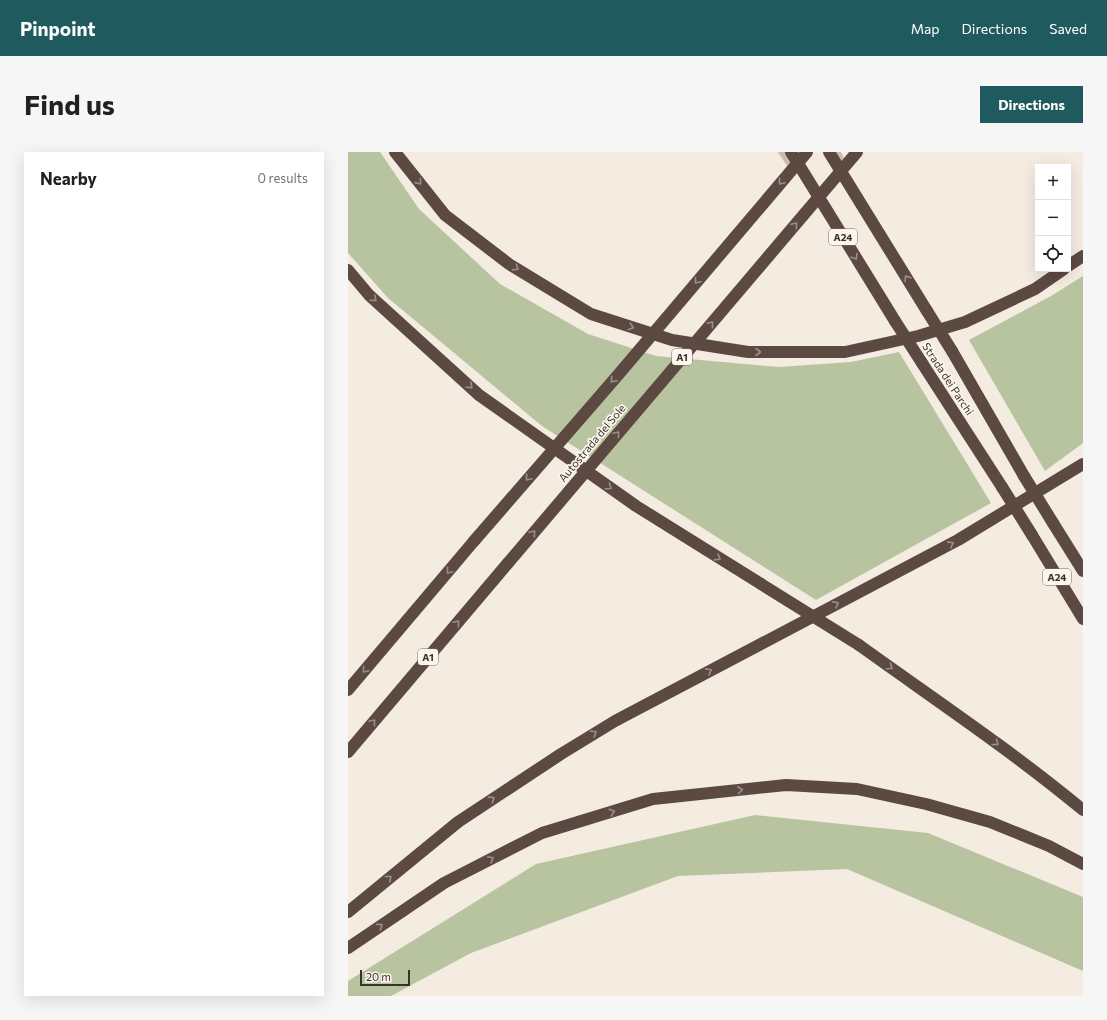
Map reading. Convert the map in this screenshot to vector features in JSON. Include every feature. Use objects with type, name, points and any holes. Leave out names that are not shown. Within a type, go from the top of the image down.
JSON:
[{"type":"highway","points":[[395,152],[446,215],[510,264],[591,314],[672,340],[748,352],[845,352],[918,336],[965,322],[1035,289],[1060,272]]},
{"type":"highway","name":"Strada dei Parchi","points":[[791,152],[895,321],[1002,487],[1083,619]]},
{"type":"highway","points":[[348,690],[807,152]]},
{"type":"highway","name":"Strada dei Parchi","points":[[829,152],[928,311],[1024,476],[1083,571]]},
{"type":"highway","name":"Autostrada del Sole","points":[[348,752],[857,152]]},
{"type":"highway","points":[[1071,264],[1083,256]]},
{"type":"highway","points":[[348,270],[369,295],[479,395],[636,506],[859,645],[987,736],[1083,810]]},
{"type":"highway","points":[[348,912],[458,822],[614,721],[958,540],[1083,464]]},
{"type":"highway","points":[[348,948],[444,883],[542,833],[653,799],[786,785],[857,789],[926,804],[990,822],[1049,846],[1083,864]]},
{"type":"lane","points":[[782,152],[843,237]]},
{"type":"lane","points":[[837,152],[876,227]]},
{"type":"green space","points":[[348,152],[380,152],[419,209],[500,284],[588,334],[656,356],[779,367],[851,362],[899,352],[991,503],[816,600],[542,426],[388,298],[348,253]]},
{"type":"green space","points":[[1083,276],[1083,443],[1045,471],[969,340],[1051,296]]},
{"type":"green space","points":[[755,815],[928,833],[1083,897],[1083,971],[847,869],[678,876],[471,953],[391,996],[348,996],[348,981],[536,864]]}]
